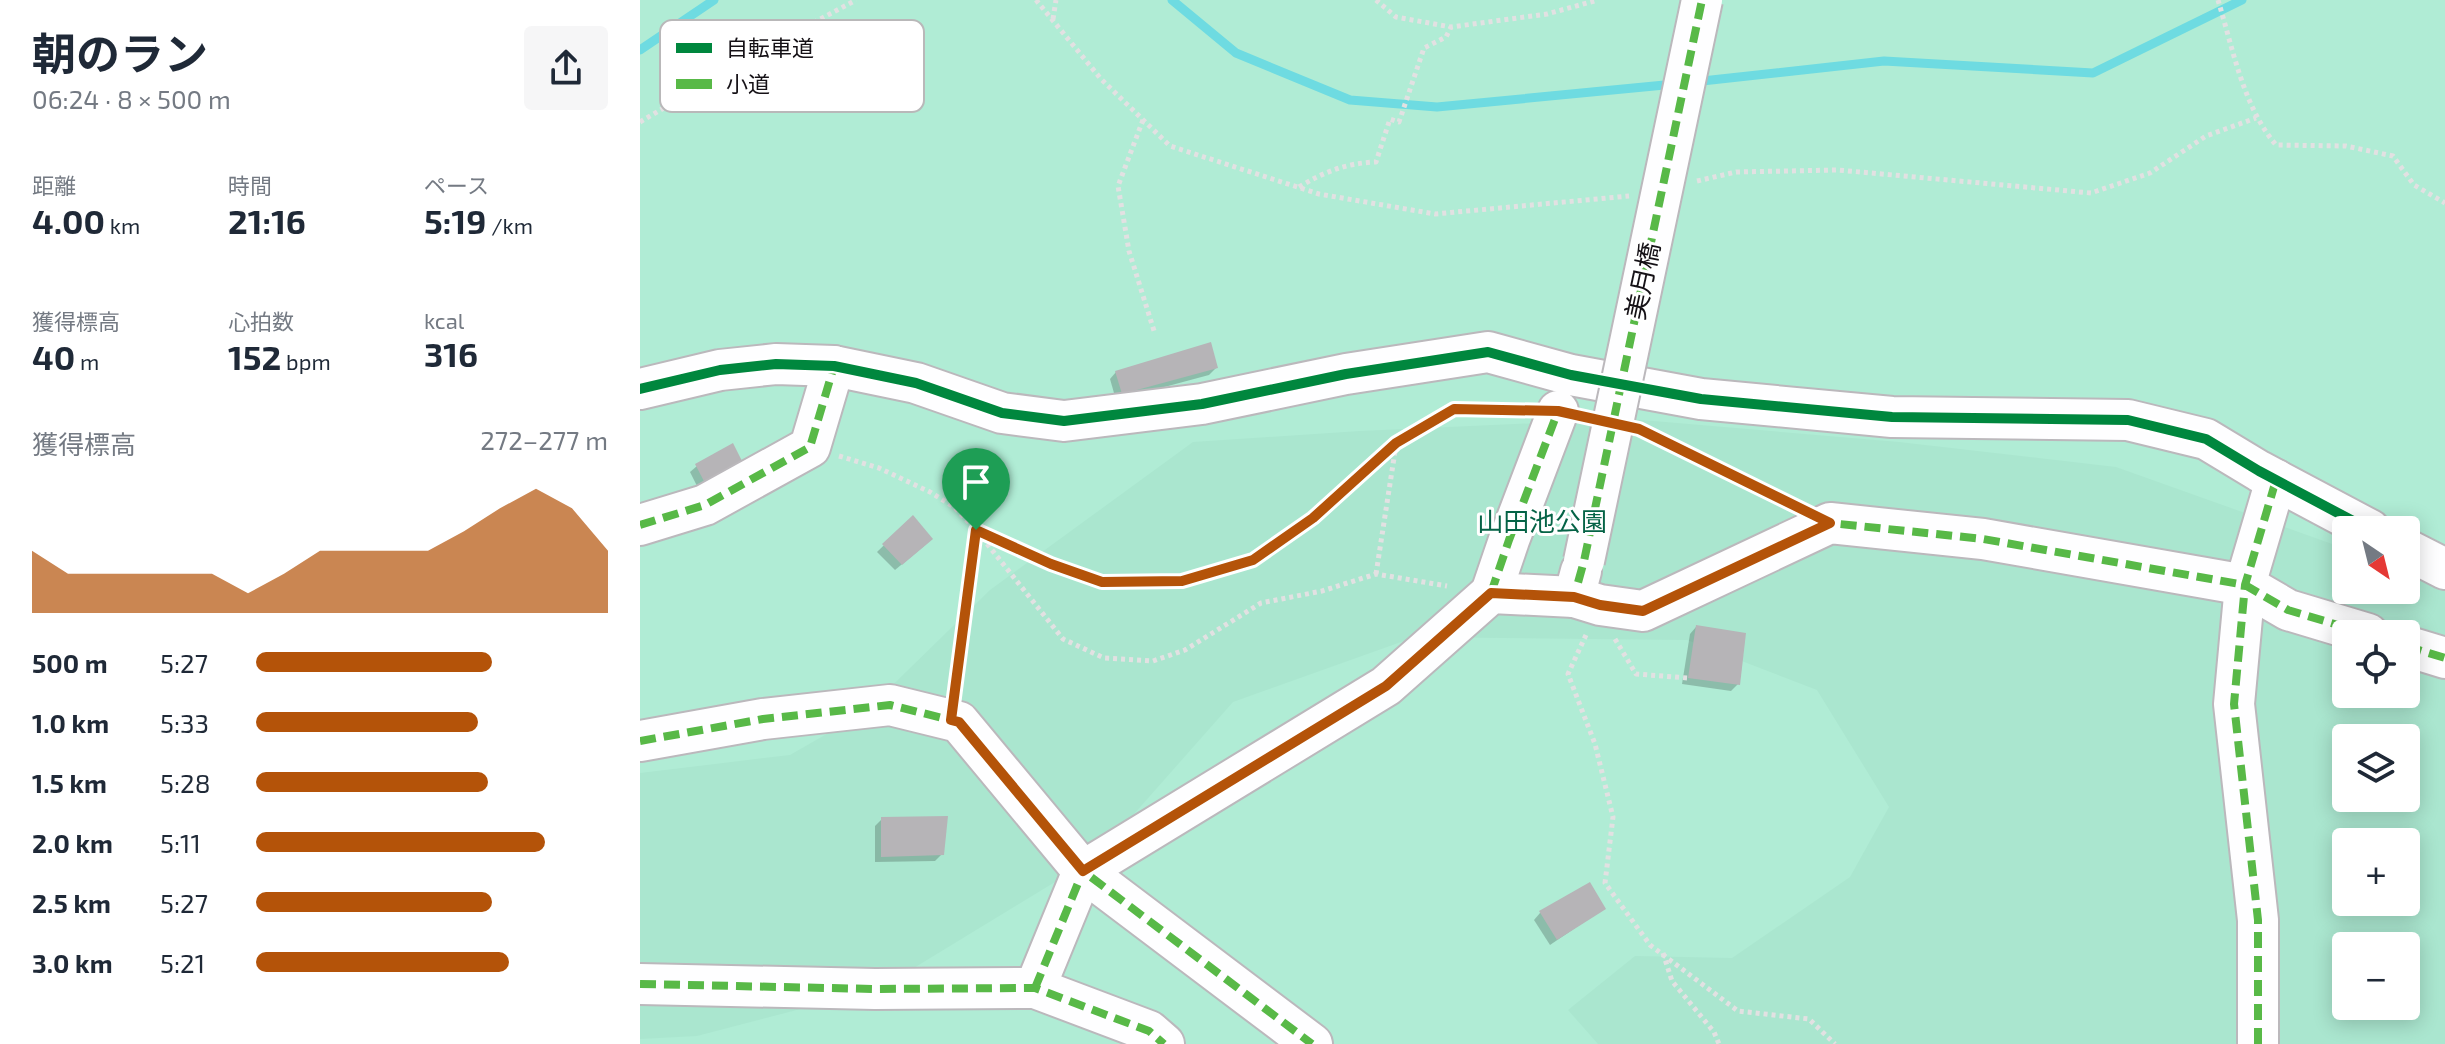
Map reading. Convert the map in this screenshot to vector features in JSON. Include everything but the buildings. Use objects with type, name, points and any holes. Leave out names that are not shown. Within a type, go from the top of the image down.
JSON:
[{"type":"street","name":"美月橋","points":[[1586,588],[1702,0]]},
{"type":"street","points":[[640,389],[720,370],[776,364],[834,366],[916,383],[1002,413],[1064,421],[1202,404],[1346,374],[1488,352],[1571,375],[1716,400],[1892,417],[2128,420],[2206,439],[2344,516]]},
{"type":"street","points":[[640,525],[705,505],[810,447],[834,366]]},
{"type":"street","points":[[1035,988],[1083,871],[1386,686],[1491,593],[1558,411]]},
{"type":"street","points":[[2258,1044],[2258,920],[2234,704],[2245,585],[2276,480]]},
{"type":"street","points":[[1491,593],[1586,588],[1643,611],[1830,523],[1983,539],[2245,585],[2288,610],[2332,623]]},
{"type":"street","points":[[2420,556],[2445,569]]},
{"type":"street","points":[[2420,650],[2445,658]]},
{"type":"street","points":[[640,741],[763,719],[890,705],[959,722],[1083,871],[1312,1044]]},
{"type":"street","points":[[640,984],[875,989],[1035,988],[1149,1031],[1164,1044]]},
{"type":"path","points":[[819,20],[856,0]]},
{"type":"path","points":[[1036,0],[1101,79],[1170,146],[1319,194],[1435,214],[1631,195]]},
{"type":"path","points":[[1053,20],[1056,0]]},
{"type":"path","points":[[1376,0],[1396,17],[1451,27],[1547,14],[1598,0]]},
{"type":"path","points":[[2218,0],[2256,118],[2276,145],[2346,146],[2393,156],[2414,185],[2445,203]]},
{"type":"path","points":[[1299,187],[1323,173],[1353,163],[1376,162],[1390,119],[1399,122],[1424,48],[1446,37],[1451,27]]},
{"type":"path","points":[[640,122],[660,110]]},
{"type":"path","points":[[1691,182],[1736,172],[1838,170],[2091,193],[2150,173],[2206,136],[2256,118]]},
{"type":"path","points":[[1143,120],[1118,186],[1129,251],[1155,334]]},
{"type":"path","points":[[976,530],[1051,564],[1102,582],[1182,581],[1253,560],[1313,518],[1396,443],[1454,409],[1558,411]]},
{"type":"path","points":[[1639,429],[1830,523]]},
{"type":"path","points":[[1376,574],[1396,443]]},
{"type":"path","points":[[810,447],[879,468],[954,507],[1063,639],[1104,658],[1153,661],[1185,650],[1261,603],[1322,591],[1376,574],[1491,593]]},
{"type":"path","points":[[951,720],[976,530]]},
{"type":"path","points":[[1586,588],[1619,650],[1636,674],[1688,678]]},
{"type":"path","points":[[1586,588],[1568,674],[1595,744],[1613,817],[1605,883],[1650,945],[1738,1011],[1809,1019],[1835,1044]]},
{"type":"path","points":[[1663,952],[1672,981],[1714,1032],[1719,1044]]},
{"type":"green space","name":"山田池公園","points":[[640,0],[2445,0],[2445,1044],[640,1044]]},
{"type":"green space","points":[[1630,419],[1899,442],[2116,467],[2332,544],[2332,604],[2420,604],[2420,575],[2445,583],[2445,1044],[1598,1044],[1568,1010],[1635,956],[1732,958],[1850,877],[1889,807],[1817,690],[1687,640],[1415,637],[1233,702],[1096,857],[881,988],[697,1036],[640,1039],[640,773],[790,755],[865,712],[990,590],[1193,442]]},
{"type":"waterway","points":[[684,20],[714,0]]},
{"type":"waterway","points":[[1172,0],[1236,53],[1350,100],[1437,107],[1675,84]]},
{"type":"waterway","points":[[1693,82],[1884,61],[2093,73],[2242,0]]},
{"type":"waterway","points":[[640,50],[660,36]]},
{"type":"marked path","points":[[1035,988],[1083,871],[1386,686],[1491,593],[1574,597],[1702,0]]},
{"type":"marked path","points":[[640,525],[705,505],[810,447],[834,366]]},
{"type":"marked path","points":[[1491,593],[1558,411]]},
{"type":"marked path","points":[[2258,1044],[2258,920],[2234,704],[2245,585],[2276,480]]},
{"type":"marked path","points":[[1574,597],[1600,605],[1643,611],[1830,523],[1983,539],[2245,585],[2288,610],[2332,623]]},
{"type":"marked path","points":[[2420,650],[2445,658]]},
{"type":"marked path","points":[[640,741],[763,719],[890,705],[959,722],[1083,871],[1312,1044]]},
{"type":"marked path","points":[[640,984],[875,989],[1035,988],[1149,1031],[1164,1044]]},
{"type":"cycle path","points":[[640,389],[720,370],[776,364],[834,366],[916,383],[1002,413],[1064,421],[1202,404],[1346,374],[1488,352],[1571,375],[1701,399],[1892,417],[2128,420],[2206,439],[2344,516]]},
{"type":"route","points":[[1454,409],[1558,411],[1639,429],[1830,523],[1643,611],[1600,605],[1574,597],[1491,593],[1386,686],[1083,871],[959,722],[951,720],[976,530],[1051,564],[1102,582],[1182,581],[1253,560],[1313,518],[1396,443],[1454,409]]}]
